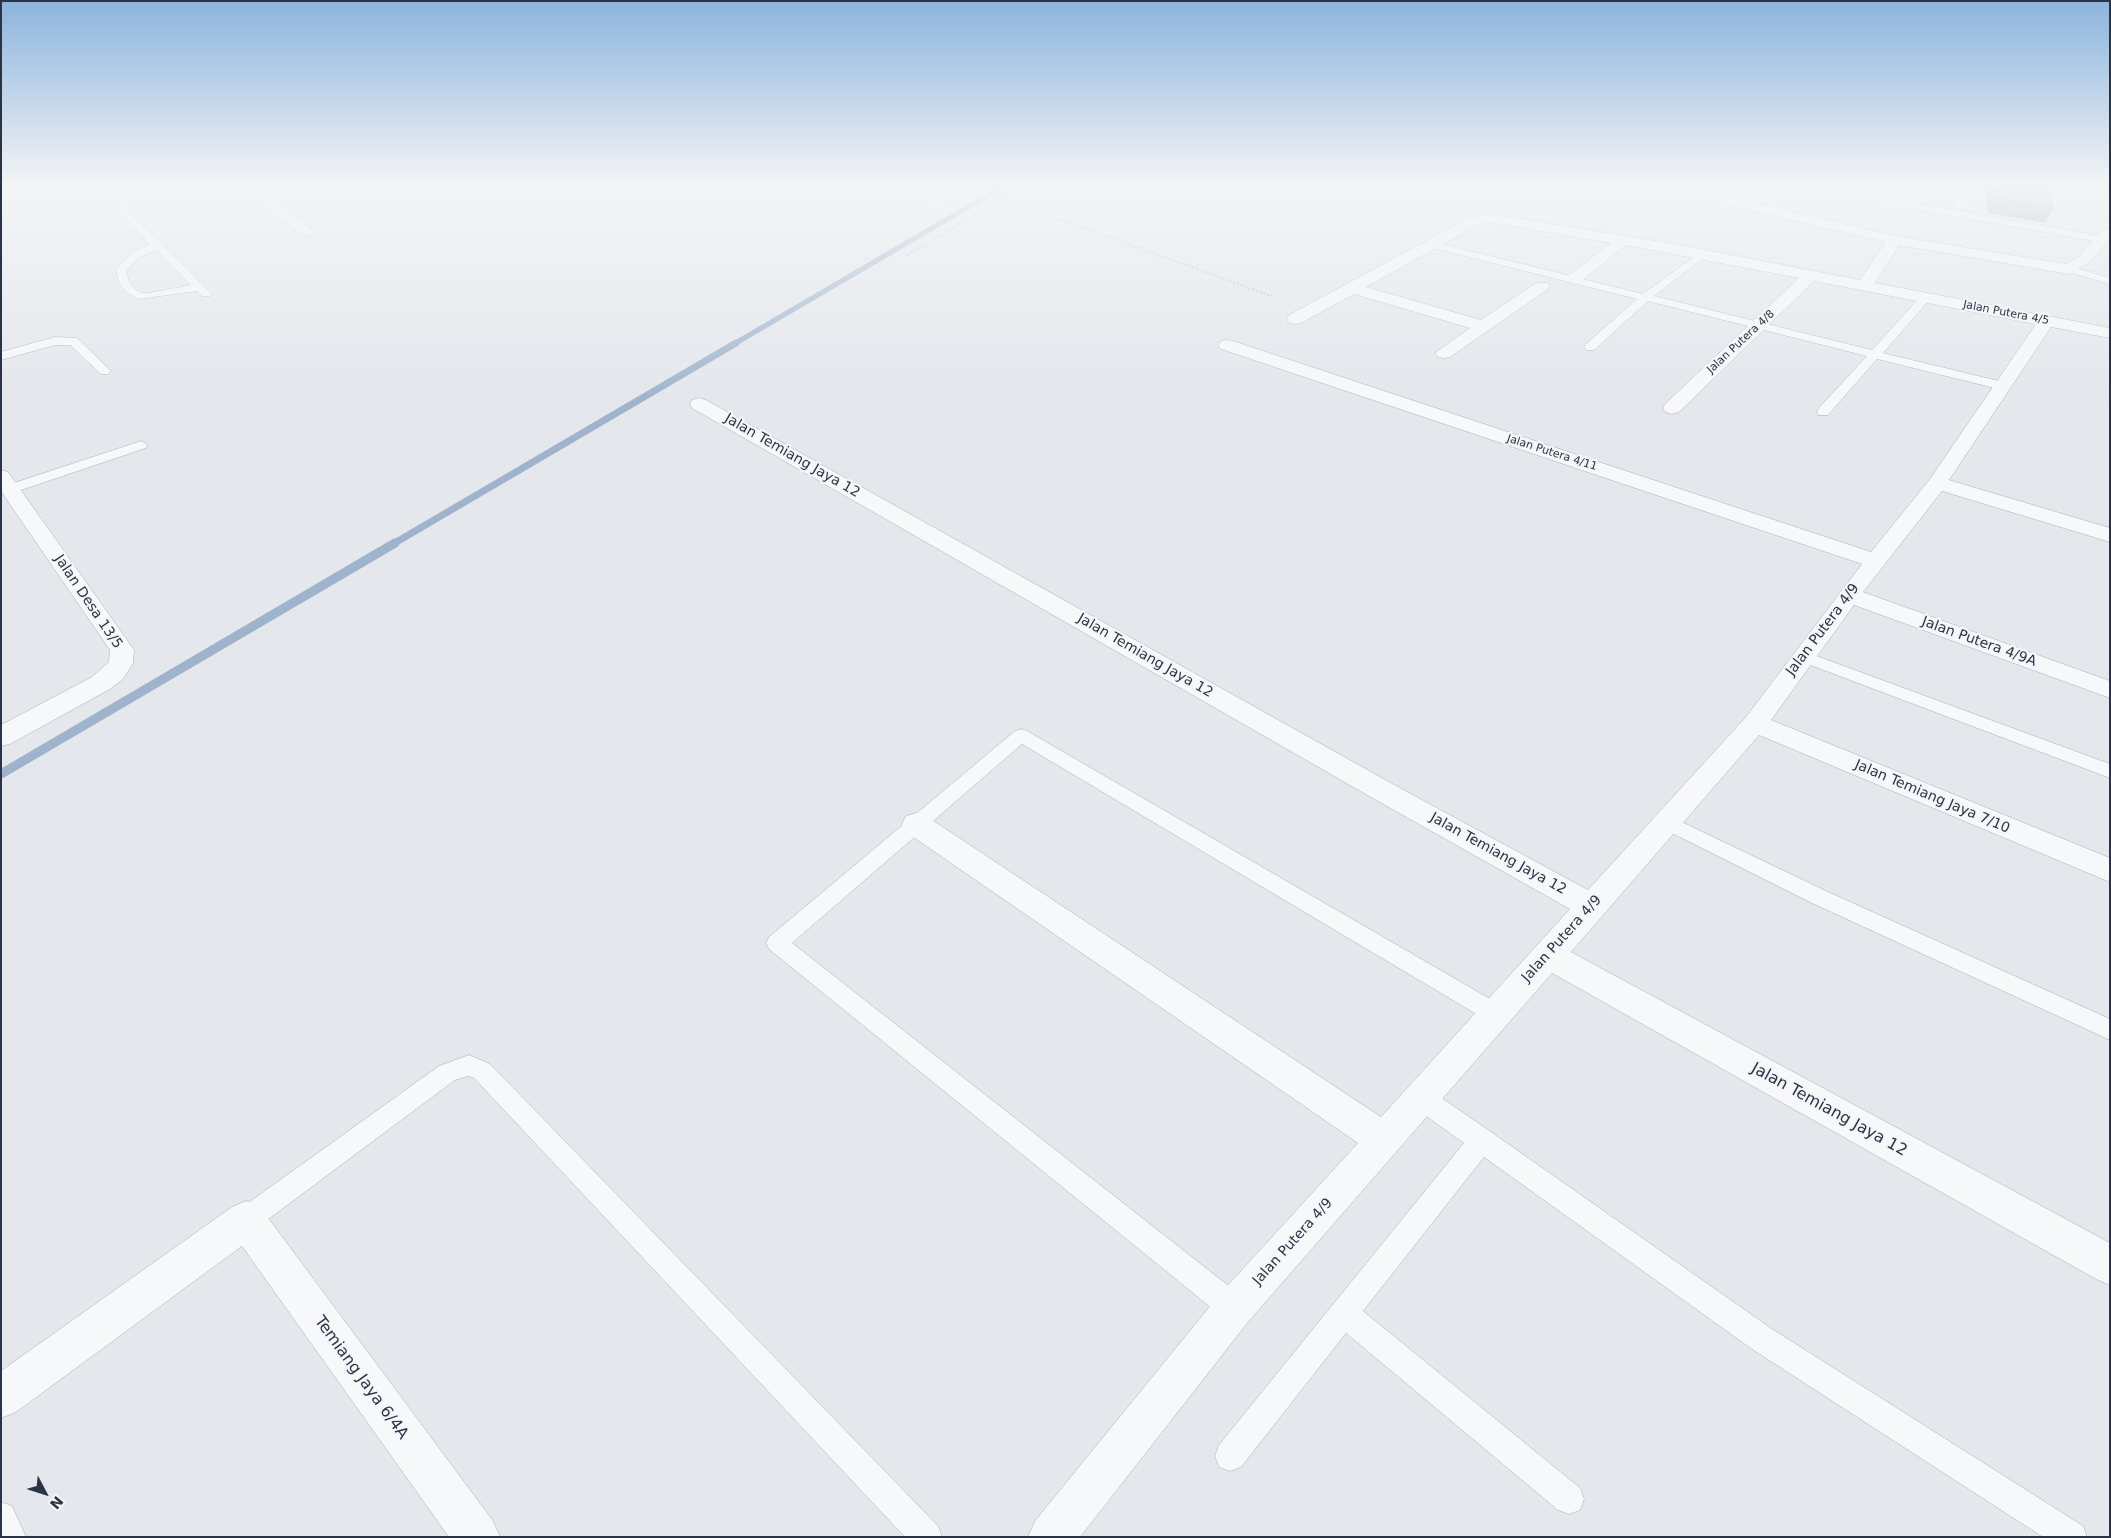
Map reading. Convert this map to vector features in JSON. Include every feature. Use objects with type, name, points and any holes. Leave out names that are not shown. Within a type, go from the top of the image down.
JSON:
[{"type":"street","points":[[1295,319],[1355,289],[1410,258]]},
{"type":"street","points":[[1574,279],[1601,258]]},
{"type":"street","name":"Jalan Putera 4/5","points":[[1721,258],[2110,333]]},
{"type":"street","points":[[1865,285],[1883,258]]},
{"type":"street","points":[[2002,258],[2069,269],[2086,258]]},
{"type":"street","name":"Jalan Putera 4/8","points":[[1672,408],[1811,276]]},
{"type":"street","points":[[1444,354],[1542,286]]},
{"type":"street","points":[[1355,289],[1484,326]]},
{"type":"street","name":"Jalan Putera 4/9","points":[[1051,1537],[1234,1308],[1755,723],[1849,595],[1936,483],[2047,320]]},
{"type":"street","name":"Jalan Putera 4/11","points":[[1227,345],[1876,561]]},
{"type":"street","name":"Jalan Temiang Jaya 12","points":[[699,404],[1362,779],[1592,906]]},
{"type":"street","points":[[1936,483],[2110,535]]},
{"type":"street","name":"Jalan Desa 13/5","points":[[1,737],[101,683],[114,673],[121,663],[122,650],[7,489]]},
{"type":"street","name":"Jalan Putera 4/9A","points":[[1849,595],[2110,690]]},
{"type":"street","name":"Jalan Temiang Jaya 7/10","points":[[1755,723],[2110,871]]},
{"type":"street","points":[[916,824],[1384,1140]]},
{"type":"street","name":"Jalan Temiang Jaya 12","points":[[1548,955],[2110,1265]]},
{"type":"street","points":[[1,1397],[246,1220]]},
{"type":"street","name":"Temiang Jaya 6/4A","points":[[246,1220],[477,1537]]},
{"type":"lane","points":[[133,258],[121,269],[124,283],[139,296],[202,290],[170,258]]},
{"type":"lane","points":[[1486,258],[2003,386]]},
{"type":"lane","points":[[1590,347],[1646,297],[1697,258]]},
{"type":"lane","points":[[2069,269],[2110,280]]},
{"type":"lane","points":[[1823,412],[1926,297]]},
{"type":"lane","points":[[1,356],[55,342],[73,341],[105,371]]},
{"type":"lane","points":[[7,489],[141,445]]},
{"type":"lane","points":[[1803,656],[2110,771]]},
{"type":"lane","points":[[1234,1308],[777,944],[1021,735],[1496,1014]]},
{"type":"lane","points":[[1666,822],[1819,897],[2110,1030]]},
{"type":"lane","points":[[246,1220],[447,1073],[469,1065],[482,1071],[927,1537]]},
{"type":"lane","points":[[1421,1098],[1762,1340],[2072,1537]]},
{"type":"lane","points":[[1230,1456],[1482,1140]]},
{"type":"lane","points":[[1343,1313],[1569,1499]]},
{"type":"lane","points":[[1,1517],[11,1537]]},
{"type":"path","points":[[1166,258],[1274,297]]},
{"type":"waterway","points":[[734,344],[881,258]]},
{"type":"waterway","points":[[393,544],[736,343]]},
{"type":"waterway","points":[[1,774],[395,543]]}]
